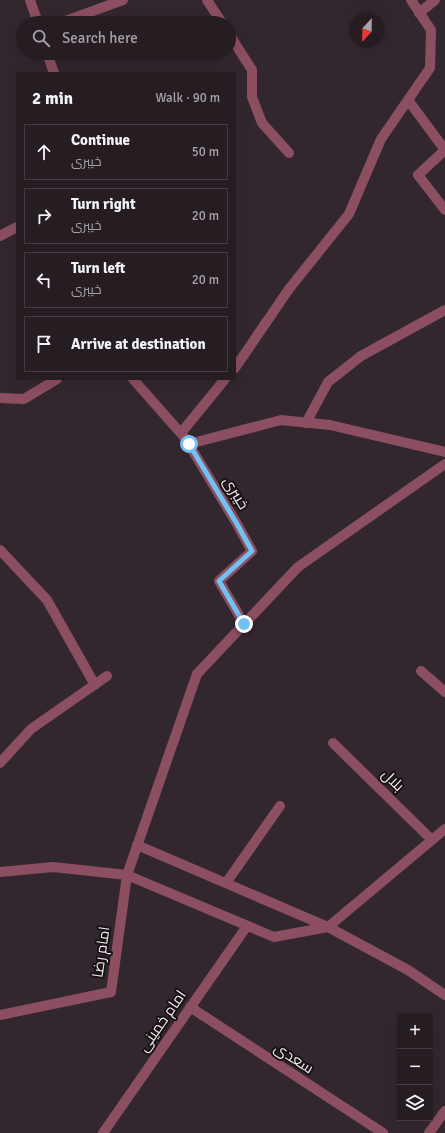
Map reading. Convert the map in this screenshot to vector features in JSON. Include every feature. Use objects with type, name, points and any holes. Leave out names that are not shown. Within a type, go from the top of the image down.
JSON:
[{"type":"street","points":[[30,0],[36,16]]},
{"type":"street","points":[[79,16],[123,0]]},
{"type":"street","points":[[207,0],[217,16]]},
{"type":"street","points":[[236,367],[289,289],[349,214],[381,139],[430,68],[430,30],[411,0]]},
{"type":"street","points":[[419,13],[435,0]]},
{"type":"street","points":[[236,45],[252,70],[252,97],[262,123],[289,153]]},
{"type":"street","points":[[49,60],[54,72]]},
{"type":"street","points":[[408,100],[445,150],[418,175],[445,210]]},
{"type":"street","points":[[0,236],[16,228]]},
{"type":"street","points":[[306,423],[328,382],[361,356],[445,310]]},
{"type":"street","points":[[0,398],[24,399],[55,380]]},
{"type":"street","name":"خیبری","points":[[134,380],[181,432],[252,551],[219,581],[244,624]]},
{"type":"street","points":[[181,432],[225,380]]},
{"type":"street","points":[[189,444],[281,420],[330,426],[445,452]]},
{"type":"street","points":[[127,875],[197,674],[298,567],[445,464]]},
{"type":"street","points":[[0,550],[47,600],[94,685]]},
{"type":"street","points":[[421,671],[445,692]]},
{"type":"street","points":[[0,763],[31,729],[107,676]]},
{"type":"street","name":"بلال","points":[[333,742],[432,840]]},
{"type":"street","points":[[226,883],[280,806]]},
{"type":"street","points":[[0,872],[53,867],[127,875],[274,937],[328,927],[445,829]]},
{"type":"street","points":[[137,845],[328,927],[408,970],[445,995]]},
{"type":"street","name":"امام رضا","points":[[0,1015],[111,992],[127,875]]},
{"type":"street","name":"امام خمینی","points":[[103,1133],[247,926]]},
{"type":"street","name":"سعدی","points":[[190,1007],[382,1133]]},
{"type":"street","points":[[429,1133],[445,1110]]},
{"type":"route","points":[[189,444],[252,551],[219,581],[244,624]]}]
